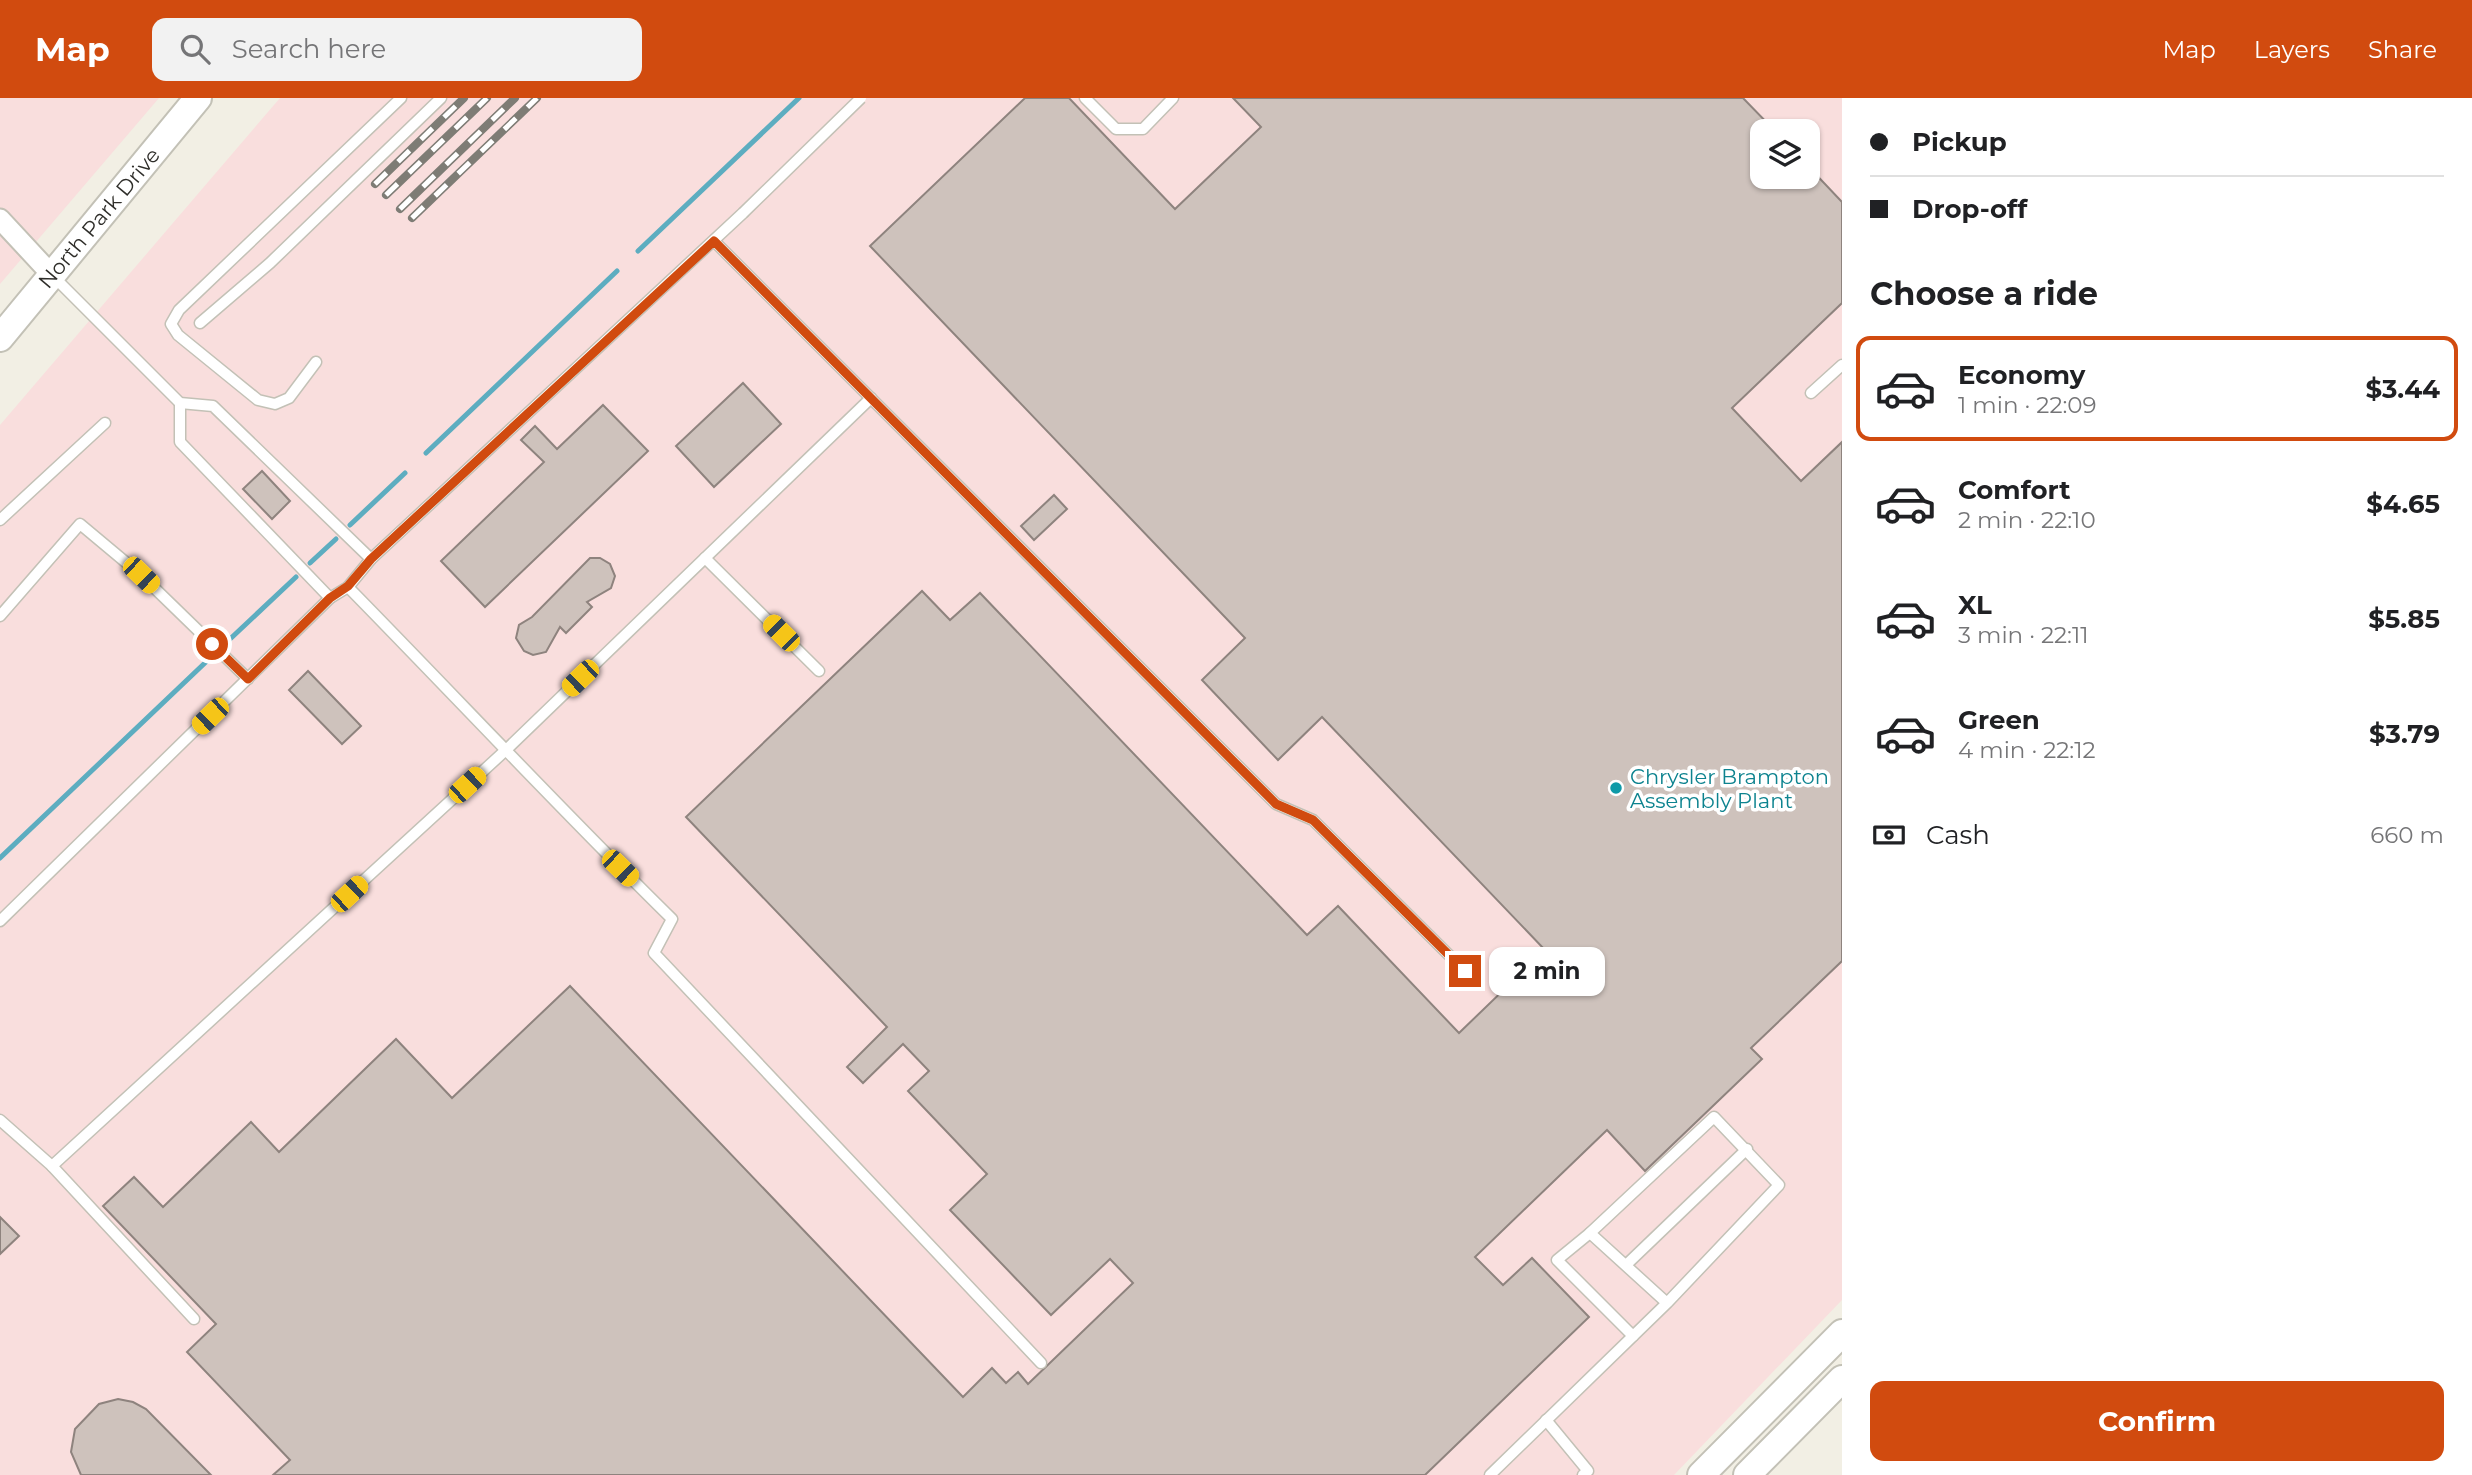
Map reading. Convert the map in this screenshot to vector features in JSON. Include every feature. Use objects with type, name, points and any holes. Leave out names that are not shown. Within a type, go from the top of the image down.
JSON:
[{"type":"main road","name":"North Park Drive","points":[[0,338],[198,98]]},
{"type":"main road","points":[[1701,1475],[1842,1333]]},
{"type":"main road","points":[[1747,1475],[1842,1379]]},
{"type":"street","points":[[0,219],[51,274]]},
{"type":"lane","points":[[316,362],[289,398],[275,404],[258,400],[178,334],[172,324],[178,310],[401,98]]},
{"type":"lane","points":[[200,323],[270,263],[441,98]]},
{"type":"lane","points":[[0,922],[330,598],[348,586],[371,559],[714,241],[861,98]]},
{"type":"lane","points":[[1085,98],[1116,129],[1143,129],[1172,98]]},
{"type":"lane","points":[[714,241],[1276,804],[1313,820],[1465,971]]},
{"type":"lane","points":[[51,274],[180,403],[213,406],[371,559]]},
{"type":"lane","points":[[1811,393],[1842,365]]},
{"type":"lane","points":[[52,1166],[507,749],[871,398]]},
{"type":"lane","points":[[180,403],[180,442],[330,598]]},
{"type":"lane","points":[[0,520],[106,424]]},
{"type":"lane","points":[[0,616],[80,524],[141,575],[248,679]]},
{"type":"lane","points":[[705,558],[819,671]]},
{"type":"lane","points":[[348,586],[507,749],[551,800],[672,919],[654,953],[1041,1363]]},
{"type":"lane","points":[[1490,1475],[1667,1303],[1779,1185],[1714,1116],[1590,1233],[1557,1260],[1633,1336]]},
{"type":"lane","points":[[0,1120],[52,1166],[194,1319]]},
{"type":"lane","points":[[1626,1265],[1747,1149]]},
{"type":"lane","points":[[1590,1233],[1667,1303]]},
{"type":"lane","points":[[1546,1420],[1588,1471],[1583,1475]]},
{"type":"shaded area","points":[[0,98],[159,98],[0,284]]},
{"type":"shaded area","name":"Chrysler Brampton Assembly Plant","points":[[280,98],[1842,98],[1842,1300],[1674,1475],[0,1475],[0,425]]},
{"type":"building","name":"Chrysler Brampton Assembly Plant","points":[[1025,98],[1069,98],[1175,209],[1261,127],[1233,98],[1743,98],[1763,119],[1750,119],[1750,189],[1820,189],[1820,179],[1842,202],[1842,303],[1732,408],[1801,481],[1842,442],[1842,961],[1751,1048],[1762,1059],[1645,1171],[1607,1130],[1475,1257],[1503,1285],[1532,1258],[1589,1317],[1425,1475],[273,1475],[290,1460],[187,1352],[216,1324],[103,1206],[134,1177],[163,1207],[251,1122],[279,1152],[396,1039],[452,1098],[570,986],[963,1397],[992,1368],[1006,1383],[1018,1372],[1028,1384],[1133,1283],[1110,1259],[1051,1315],[950,1210],[987,1174],[908,1091],[929,1071],[903,1044],[863,1083],[847,1067],[887,1027],[686,817],[922,591],[950,620],[980,593],[1307,935],[1338,906],[1459,1033],[1545,950],[1322,717],[1278,760],[1202,680],[1245,638],[870,246]]},
{"type":"building","points":[[743,383],[781,424],[714,487],[676,446]]},
{"type":"building","points":[[603,405],[648,451],[485,607],[441,561],[544,462],[521,440],[535,426],[557,449]]},
{"type":"building","points":[[262,471],[290,501],[272,519],[243,489]]},
{"type":"building","points":[[1054,495],[1067,509],[1034,540],[1021,526]]},
{"type":"building","points":[[590,558],[600,558],[610,564],[615,576],[611,588],[587,602],[592,607],[566,633],[560,627],[546,652],[533,655],[524,651],[516,638],[519,625],[532,617]]},
{"type":"building","points":[[308,671],[361,726],[342,744],[289,690]]},
{"type":"building","points":[[0,1217],[19,1236],[0,1254]]},
{"type":"building","points":[[118,1399],[133,1402],[146,1409],[211,1475],[81,1475],[71,1452],[75,1429],[99,1404]]},
{"type":"waterway","points":[[638,251],[799,98]]},
{"type":"waterway","points":[[426,453],[617,271]]},
{"type":"waterway","points":[[350,525],[405,473]]},
{"type":"waterway","points":[[310,563],[336,539]]},
{"type":"waterway","points":[[229,640],[296,577]]},
{"type":"waterway","points":[[0,858],[208,660]]},
{"type":"railway","points":[[375,184],[464,98]]},
{"type":"railway","points":[[386,195],[487,98]]},
{"type":"railway","points":[[400,209],[515,98]]},
{"type":"railway","points":[[412,218],[537,98]]},
{"type":"place","name":"Chrysler Brampton Assembly Plant","points":[[1616,788]]},
{"type":"route","points":[[212,644],[248,679],[330,598],[348,586],[371,559],[714,241],[1276,804],[1313,820],[1465,971]]}]
